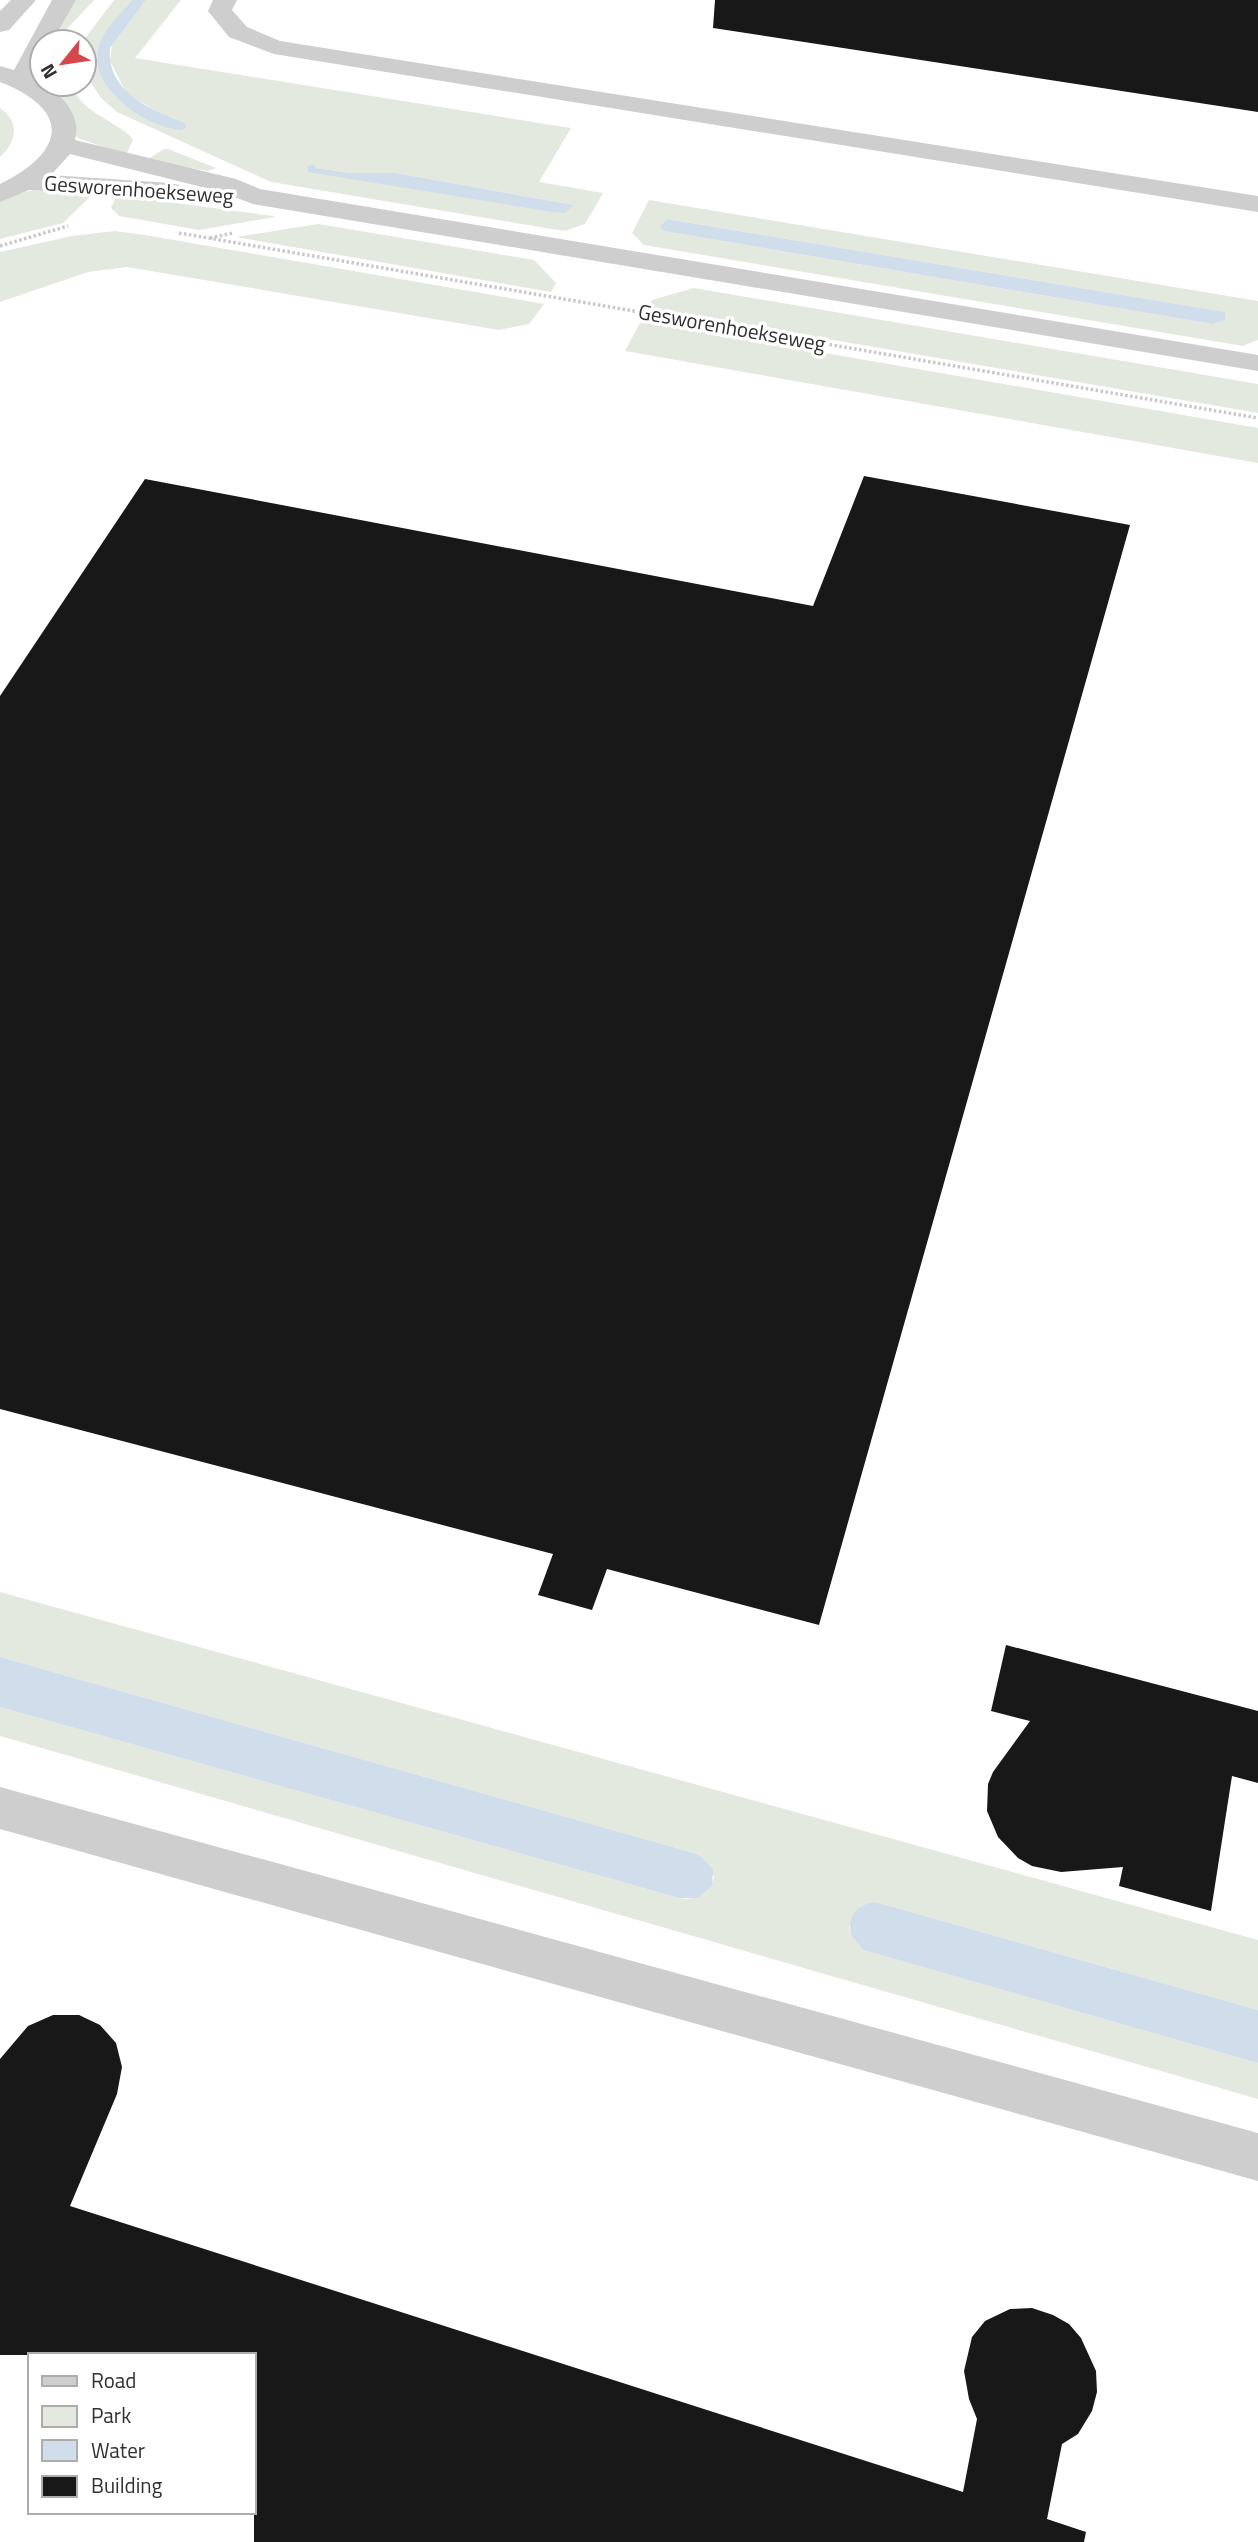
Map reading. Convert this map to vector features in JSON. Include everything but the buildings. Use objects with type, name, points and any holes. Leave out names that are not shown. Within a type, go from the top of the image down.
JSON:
[{"type":"street","points":[[0,25],[24,0]]},
{"type":"street","points":[[0,194],[26,182],[54,158],[62,144],[66,129],[63,114],[41,89],[11,77],[32,55],[64,0]]},
{"type":"street","points":[[225,0],[220,11],[237,32],[274,47],[1258,204]]},
{"type":"street","name":"Gesworenhoekseweg","points":[[62,144],[228,185],[253,195],[1258,363]]},
{"type":"street","name":"Gesworenhoekseweg","points":[[26,182],[118,185],[216,197],[253,195]]},
{"type":"street","points":[[0,1808],[1258,2157]]},
{"type":"path","points":[[0,246],[79,221]]},
{"type":"path","name":"Gesworenhoekseweg","points":[[206,238],[1258,418]]},
{"type":"green space","points":[[76,0],[94,0],[68,28],[60,27]]},
{"type":"green space","points":[[114,0],[132,0],[110,28],[98,55],[98,28],[93,28]]},
{"type":"green space","points":[[146,0],[181,0],[135,58],[571,128],[539,182],[603,193],[585,224],[564,231],[271,182],[117,112],[98,93],[98,61],[101,73],[114,95],[133,110],[171,128],[163,115],[127,94],[110,61],[112,45]],"holes":[[[310,169],[396,173],[574,205]]]},
{"type":"green space","points":[[52,98],[78,98],[133,140],[126,155],[78,138]]},
{"type":"green space","points":[[0,108],[11,119],[14,132],[10,145],[0,157]]},
{"type":"green space","points":[[164,149],[216,168],[208,171],[146,160]]},
{"type":"green space","points":[[34,190],[95,192],[63,223],[0,239],[0,198]]},
{"type":"green space","points":[[117,195],[275,217],[199,230],[119,216],[111,208]]},
{"type":"green space","points":[[649,200],[1258,301],[1258,340],[1243,346],[644,245],[632,233]],"holes":[[[667,219],[1224,312],[1212,324],[663,231],[660,226]]]},
{"type":"green space","points":[[318,224],[534,260],[556,283],[551,292],[236,237]]},
{"type":"green space","points":[[115,231],[544,304],[529,324],[499,330],[127,267],[88,272],[0,302],[0,252],[72,236]]},
{"type":"green space","points":[[694,288],[1258,384],[1258,413],[647,308],[652,300]]},
{"type":"green space","points":[[641,321],[1258,428],[1258,463],[625,351]]},
{"type":"green space","points":[[0,1592],[1258,1940],[1258,2010],[875,1902],[849,1926],[851,1935],[863,1950],[1258,2063],[1258,2099],[0,1736],[0,1707],[679,1898],[701,1895],[709,1888],[714,1877],[702,1857],[694,1853],[0,1657]]},
{"type":"water","points":[[132,0],[146,0],[110,48],[115,76],[133,97],[184,123],[186,127],[182,130],[168,128],[153,122],[124,104],[112,92],[98,65],[98,50],[107,30]]},
{"type":"water","points":[[313,164],[316,168],[351,173],[396,173],[574,205],[565,213],[552,212],[308,172],[307,166]]},
{"type":"water","points":[[667,219],[1225,312],[1225,320],[1212,324],[663,231],[660,226]]},
{"type":"water","points":[[0,1657],[694,1853],[702,1857],[713,1870],[712,1886],[698,1898],[679,1898],[0,1707]]},
{"type":"water","points":[[875,1902],[1258,2010],[1258,2063],[863,1950],[851,1935],[850,1922],[854,1912]]}]
